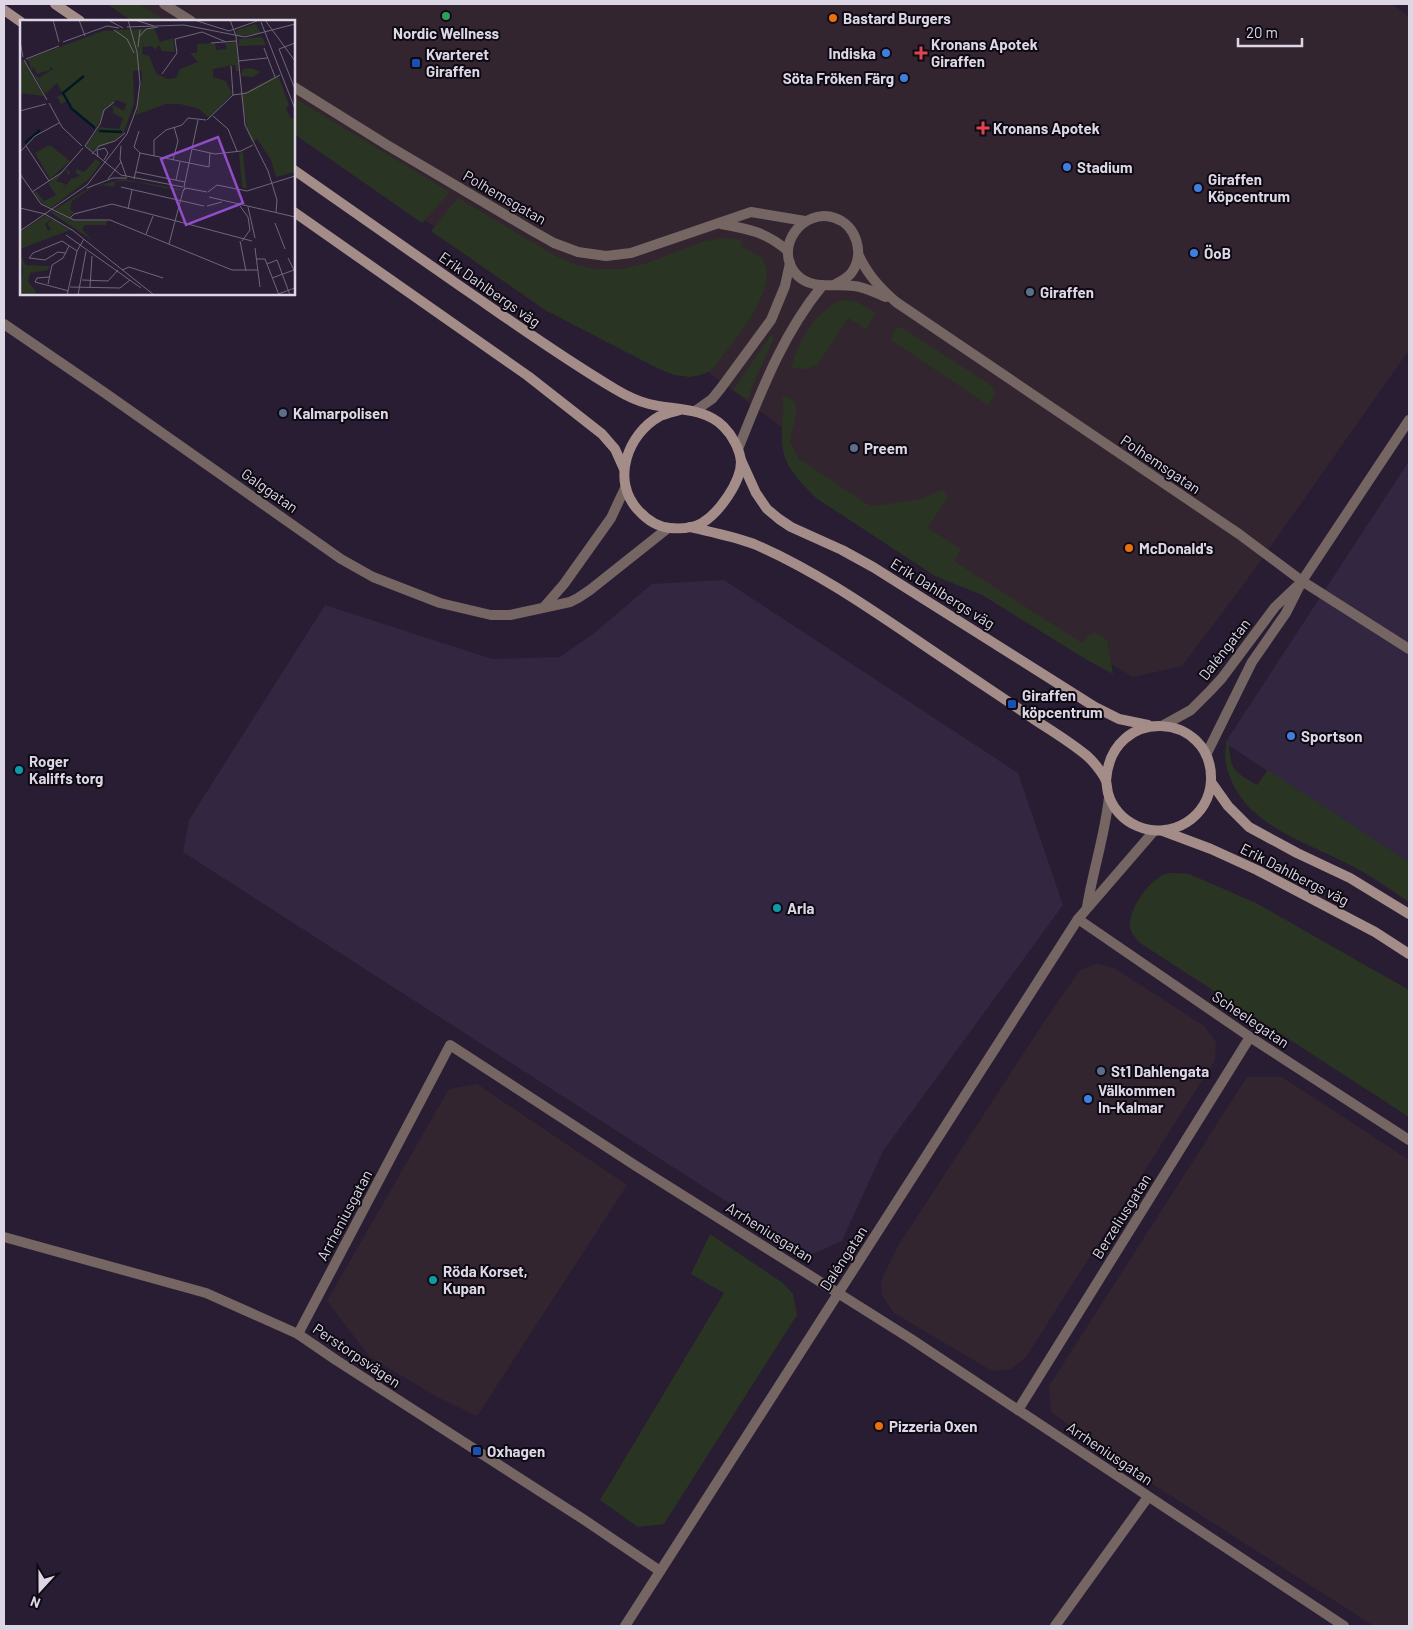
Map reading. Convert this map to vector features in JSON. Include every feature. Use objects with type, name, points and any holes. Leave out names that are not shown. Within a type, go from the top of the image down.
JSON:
[{"type":"main road","points":[[55,4],[79,20]]},
{"type":"main road","points":[[4,10],[20,21]]},
{"type":"main road","name":"Erik Dahlbergs väg","points":[[295,171],[546,346],[609,385],[646,404],[695,411],[709,416],[722,424],[731,436],[756,493],[767,509],[791,527],[873,566],[1095,707],[1119,719],[1173,727],[1183,731],[1200,745],[1206,754],[1211,782],[1209,795],[1204,806],[1196,816],[1180,826],[1158,831]]},
{"type":"main road","name":"Erik Dahlbergs väg","points":[[295,213],[528,376],[602,434],[615,449],[624,469]]},
{"type":"main road","name":"Erik Dahlbergs väg","points":[[680,410],[660,416],[653,421],[641,434],[625,459],[625,488],[630,499],[645,517],[656,524],[668,528],[690,527],[701,523],[726,498],[738,477],[739,455]]},
{"type":"main road","name":"Erik Dahlbergs väg","points":[[690,527],[753,544],[824,579],[1071,744],[1088,757],[1106,780]]},
{"type":"main road","name":"Erik Dahlbergs väg","points":[[1157,726],[1133,732],[1118,744],[1111,755],[1106,780],[1109,797],[1114,806],[1127,820],[1144,829],[1158,831],[1211,849],[1257,870],[1374,932],[1409,954]]},
{"type":"main road","name":"Erik Dahlbergs väg","points":[[1211,782],[1228,806],[1249,827],[1297,853],[1350,878],[1409,914]]},
{"type":"street","points":[[164,4],[189,20]]},
{"type":"street","name":"Polhemsgatan","points":[[295,87],[387,146],[554,243],[578,252],[606,256],[631,253],[751,212],[805,221]]},
{"type":"street","points":[[820,216],[836,218],[849,226],[857,240],[859,256],[853,271],[845,279],[834,285],[822,286],[808,283],[796,273],[790,263],[788,251],[794,231],[805,221],[820,216]]},
{"type":"street","name":"Polhemsgatan","points":[[720,224],[748,229],[775,240],[788,251]]},
{"type":"street","name":"Polhemsgatan","points":[[859,256],[866,272],[896,302]]},
{"type":"street","points":[[695,411],[712,398],[721,388],[771,320],[785,286],[790,263]]},
{"type":"street","name":"Polhemsgatan","points":[[834,285],[856,286],[876,292],[896,302],[1239,534],[1302,581],[1409,649]]},
{"type":"street","points":[[739,455],[766,379],[780,349],[802,313],[822,286]]},
{"type":"street","name":"Galggatan","points":[[4,324],[340,559],[373,577],[440,603],[491,615],[510,616],[570,602],[584,594],[668,528]]},
{"type":"street","name":"Daléngatan","points":[[1206,754],[1252,662],[1286,613],[1302,581],[1409,420]]},
{"type":"street","points":[[544,607],[564,584],[611,518],[625,488]]},
{"type":"street","name":"Daléngatan","points":[[1157,726],[1192,710],[1222,678],[1275,607],[1302,581]]},
{"type":"street","points":[[1088,907],[1090,888],[1106,824],[1109,797]]},
{"type":"street","name":"Daléngatan","points":[[625,1626],[1078,919],[1158,831]]},
{"type":"street","name":"Scheelegatan","points":[[1078,919],[1250,1037],[1409,1140]]},
{"type":"street","name":"Berzeliusgatan","points":[[1018,1410],[1250,1037]]},
{"type":"street","name":"Arrheniusgatan","points":[[298,1334],[450,1045],[644,1171],[838,1292],[1344,1626]]},
{"type":"street","name":"Perstorpsvägen","points":[[4,1237],[206,1293],[298,1334],[583,1519],[660,1572]]},
{"type":"street","points":[[1055,1626],[1148,1497]]},
{"type":"shaded area","points":[[118,4],[1392,4],[1409,17],[1409,350],[1247,580],[1182,666],[1133,677],[988,590],[792,461],[788,432],[699,365],[453,240],[295,129],[295,20],[142,20]]},
{"type":"shaded area","points":[[1409,461],[1409,864],[1225,743]]},
{"type":"shaded area","points":[[724,580],[1018,773],[1063,905],[883,1151],[842,1241],[810,1255],[183,852],[189,820],[325,605],[492,659],[560,657],[593,634],[652,584]]},
{"type":"shaded area","points":[[1097,964],[1114,968],[1204,1026],[1216,1042],[1215,1060],[1026,1357],[1011,1369],[992,1371],[894,1313],[882,1295],[881,1281],[898,1246],[1044,1022],[1080,970]]},
{"type":"shaded area","points":[[1247,1077],[1282,1077],[1409,1160],[1409,1626],[1374,1626],[1157,1487],[1051,1412],[1049,1386]]},
{"type":"shaded area","points":[[477,1084],[627,1185],[477,1416],[437,1397],[370,1357],[327,1301],[449,1089]]},
{"type":"green space","points":[[107,4],[139,4],[164,20],[131,20]]},
{"type":"green space","points":[[295,99],[450,192],[422,223],[295,135]]},
{"type":"green space","points":[[458,198],[554,255],[576,265],[596,269],[621,269],[647,263],[702,242],[722,238],[742,240],[741,246],[762,258],[767,271],[766,285],[756,309],[710,371],[690,377],[674,375],[545,310],[431,231]]},
{"type":"green space","points":[[842,300],[857,302],[876,313],[866,329],[848,318],[818,364],[807,369],[792,368],[798,349],[810,328],[825,310]]},
{"type":"green space","points":[[901,327],[992,386],[995,394],[988,405],[891,340],[894,330]]},
{"type":"green space","points":[[771,335],[774,338],[748,400],[733,390]]},
{"type":"green space","points":[[782,396],[792,400],[797,409],[790,442],[799,459],[867,504],[874,506],[921,499],[942,490],[948,496],[928,528],[961,549],[954,561],[1082,643],[1089,635],[1096,633],[1107,640],[1113,674],[982,595],[935,576],[816,498],[795,476],[786,461],[782,442]]},
{"type":"green space","points":[[1228,740],[1230,757],[1237,772],[1257,785],[1268,770],[1409,862],[1409,902],[1361,871],[1283,832],[1251,809],[1239,794],[1228,772],[1225,754]]},
{"type":"green space","points":[[1166,874],[1189,874],[1256,903],[1409,990],[1409,1117],[1140,943],[1130,929],[1136,904],[1157,879]]},
{"type":"green space","points":[[710,1234],[783,1283],[793,1294],[797,1315],[664,1524],[638,1527],[600,1500],[724,1293],[691,1274]]},
{"type":"place","name":"Nordic Wellness","points":[[446,16]]},
{"type":"place","name":"Bastard Burgers","points":[[833,18]]},
{"type":"place","name":"Indiska","points":[[886,53]]},
{"type":"place","name":"Kronans Apotek Giraffen","points":[[921,53]]},
{"type":"place","name":"Kvarteret Giraffen","points":[[416,63]]},
{"type":"place","name":"Söta Fröken Färg","points":[[904,78]]},
{"type":"place","name":"Kronans Apotek","points":[[983,128]]},
{"type":"place","name":"Stadium","points":[[1067,167]]},
{"type":"place","name":"Giraffen Köpcentrum","points":[[1198,188]]},
{"type":"place","name":"ÖoB","points":[[1194,253]]},
{"type":"place","name":"Giraffen","points":[[1030,292]]},
{"type":"place","name":"Kalmarpolisen","points":[[283,413]]},
{"type":"place","name":"Preem","points":[[854,448]]},
{"type":"place","name":"McDonald's","points":[[1129,548]]},
{"type":"place","name":"Giraffen köpcentrum","points":[[1012,704]]},
{"type":"place","name":"Sportson","points":[[1291,736]]},
{"type":"place","name":"Roger Kaliffs torg","points":[[19,770]]},
{"type":"place","name":"Arla","points":[[777,908]]},
{"type":"place","name":"St1 Dahlengata","points":[[1101,1071]]},
{"type":"place","name":"Välkommen In-Kalmar","points":[[1088,1099]]},
{"type":"place","name":"Röda Korset, Kupan","points":[[433,1280]]},
{"type":"place","name":"Pizzeria Oxen","points":[[879,1426]]},
{"type":"place","name":"Oxhagen","points":[[477,1451]]}]
